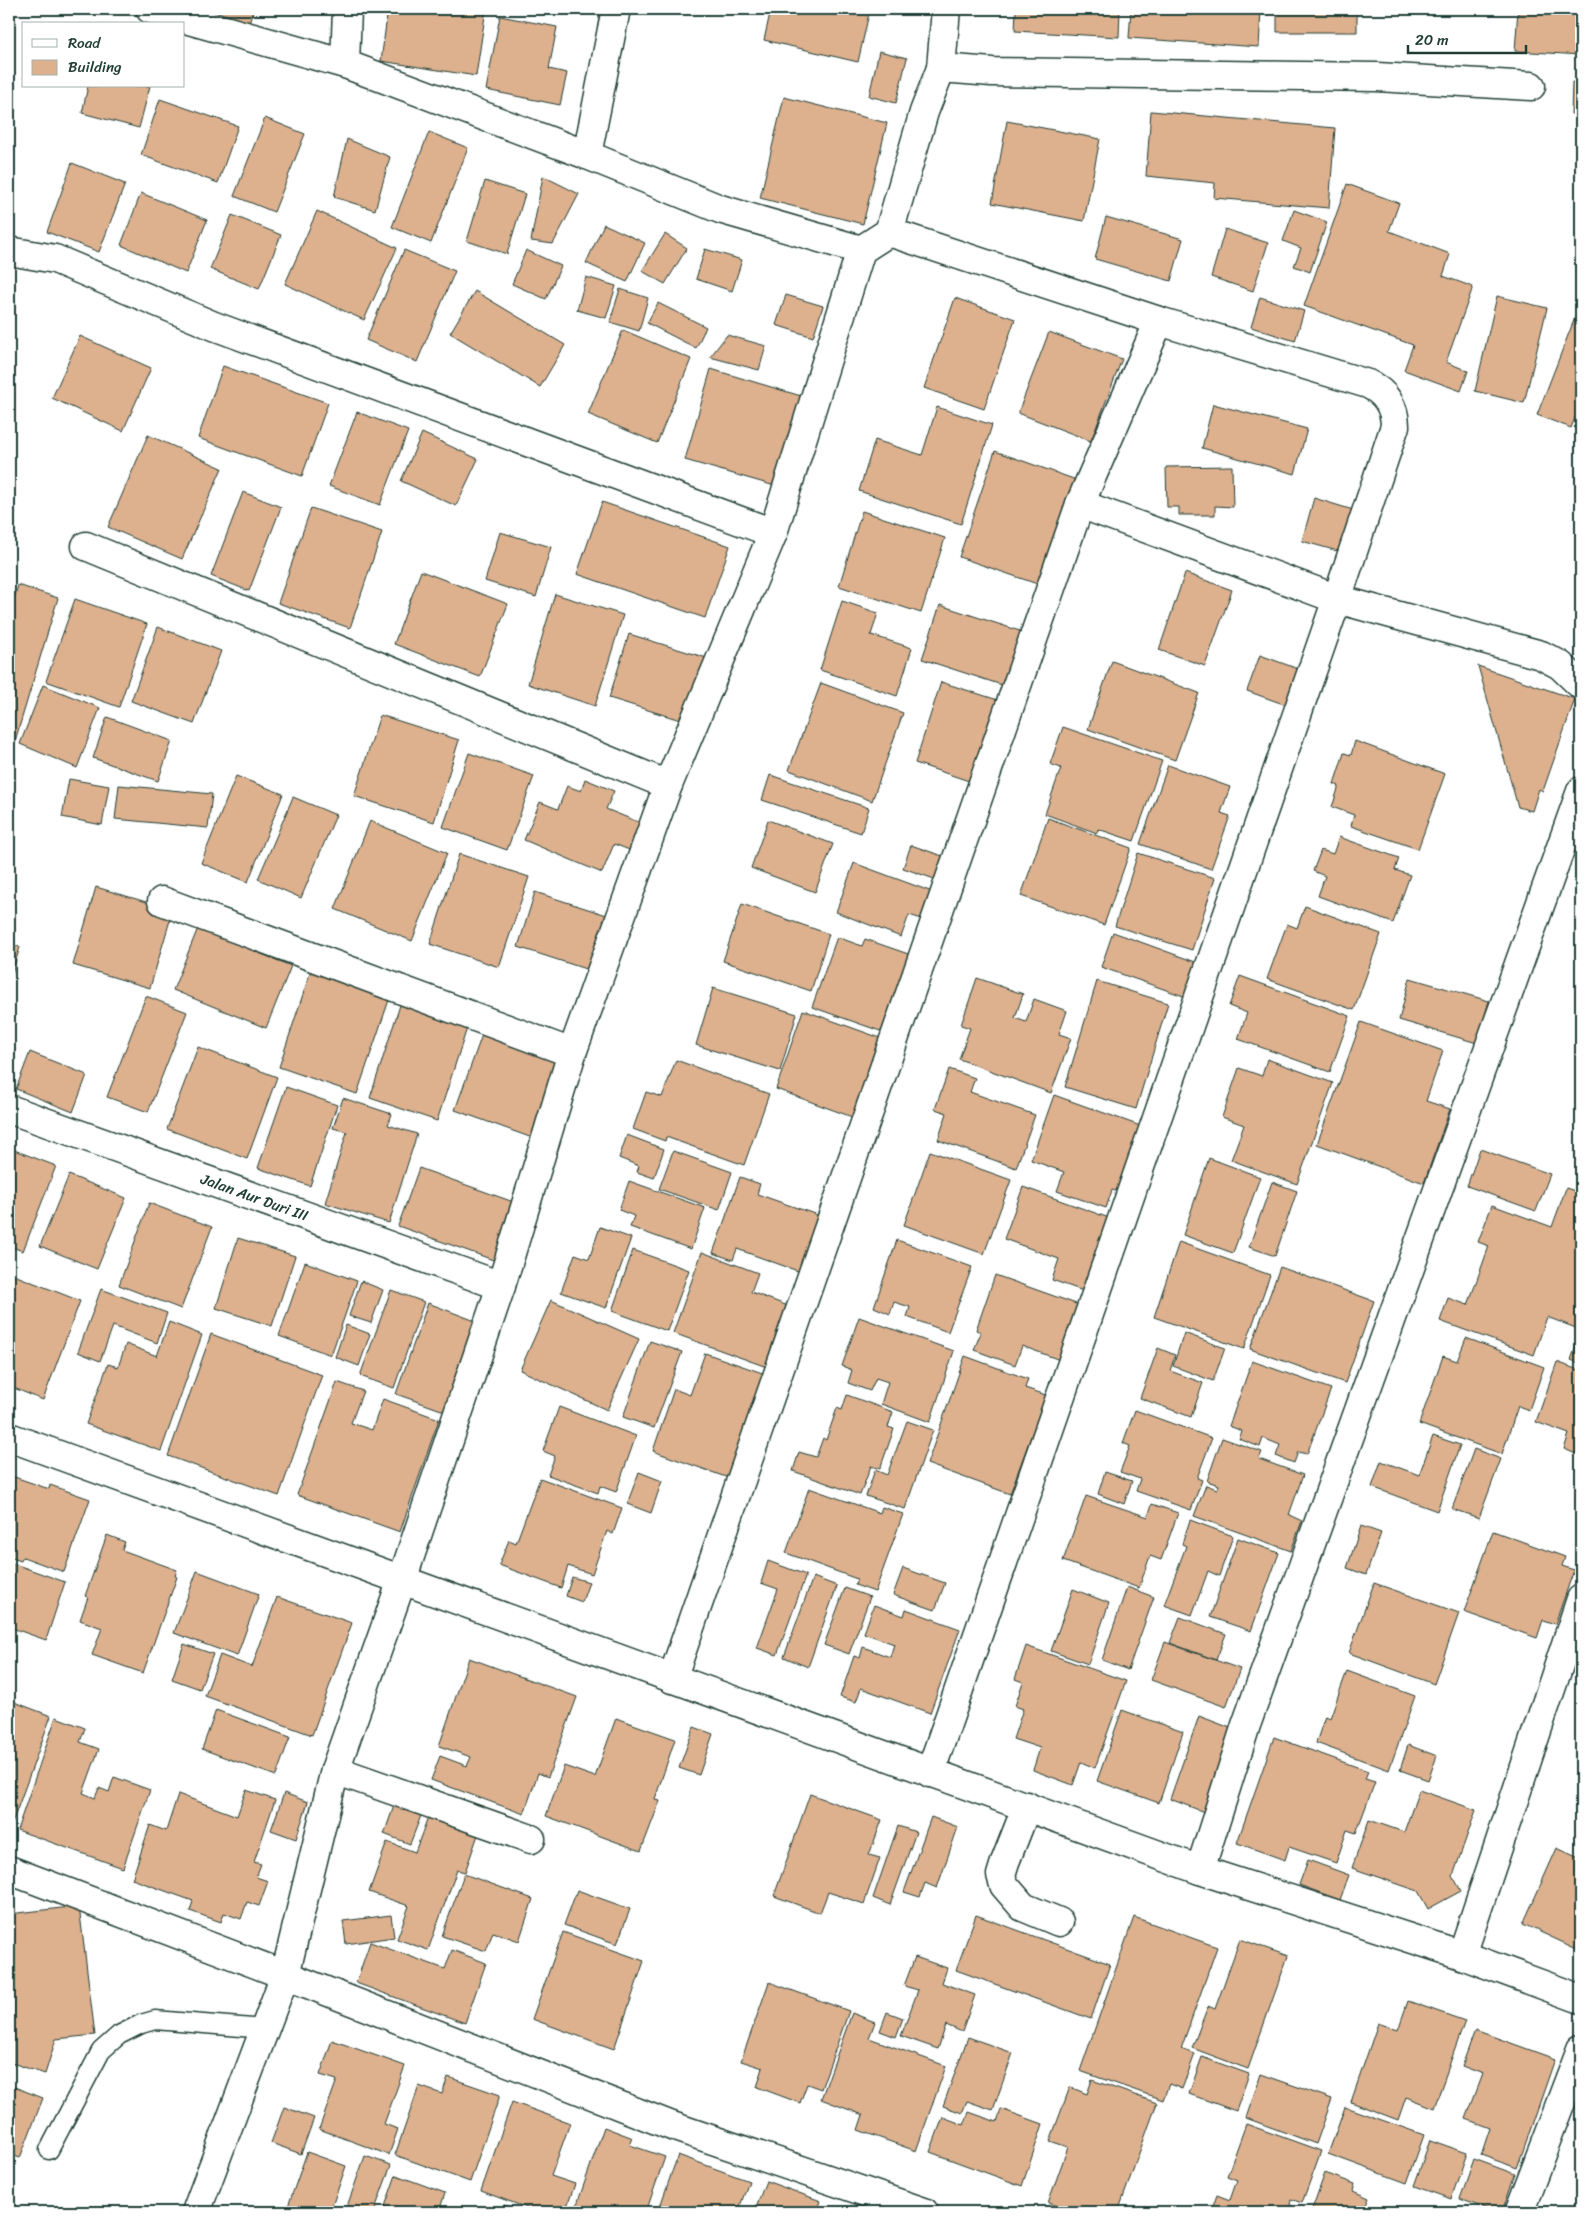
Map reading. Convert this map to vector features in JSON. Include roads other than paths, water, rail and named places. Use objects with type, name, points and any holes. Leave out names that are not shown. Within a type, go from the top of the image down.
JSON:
[{"type":"street","points":[[150,9],[345,64],[587,155],[720,209],[861,250]]},
{"type":"street","points":[[345,64],[347,9]]},
{"type":"street","points":[[587,155],[616,9]]},
{"type":"street","points":[[196,2212],[285,1975],[335,1770],[402,1580],[500,1286],[572,1053],[668,785],[773,533],[861,250],[889,232],[924,112],[941,68],[946,9]]},
{"type":"street","points":[[941,68],[992,72],[1377,77],[1531,86]]},
{"type":"street","points":[[889,232],[1159,322],[1368,384],[1376,388],[1391,405],[1395,415],[1395,426],[1337,600],[930,1774]]},
{"type":"street","points":[[9,251],[55,259],[214,326],[773,533]]},
{"type":"street","points":[[672,1679],[1080,504],[1159,322]]},
{"type":"street","points":[[1080,504],[1337,600],[1541,655],[1560,665],[1581,686]]},
{"type":"street","points":[[86,546],[668,785]]},
{"type":"street","points":[[1200,1870],[1246,1725],[1581,791]]},
{"type":"street","points":[[162,901],[572,1053]]},
{"type":"street","name":"Jalan Aur Duri III","points":[[9,1109],[500,1286]]},
{"type":"street","points":[[9,1437],[930,1774],[1027,1806],[1200,1870],[1462,1956],[1581,1999]]},
{"type":"street","points":[[1462,1956],[1581,1599]]},
{"type":"street","points":[[335,1770],[531,1839]]},
{"type":"street","points":[[1027,1806],[1001,1875],[1004,1885],[1023,1907],[1059,1922]]},
{"type":"street","points":[[9,1870],[672,2126],[924,2212]]},
{"type":"street","points":[[1519,2212],[1581,2049]]},
{"type":"lane","points":[[49,2150],[101,2051],[119,2035],[141,2024],[155,2020],[266,2029]]}]
